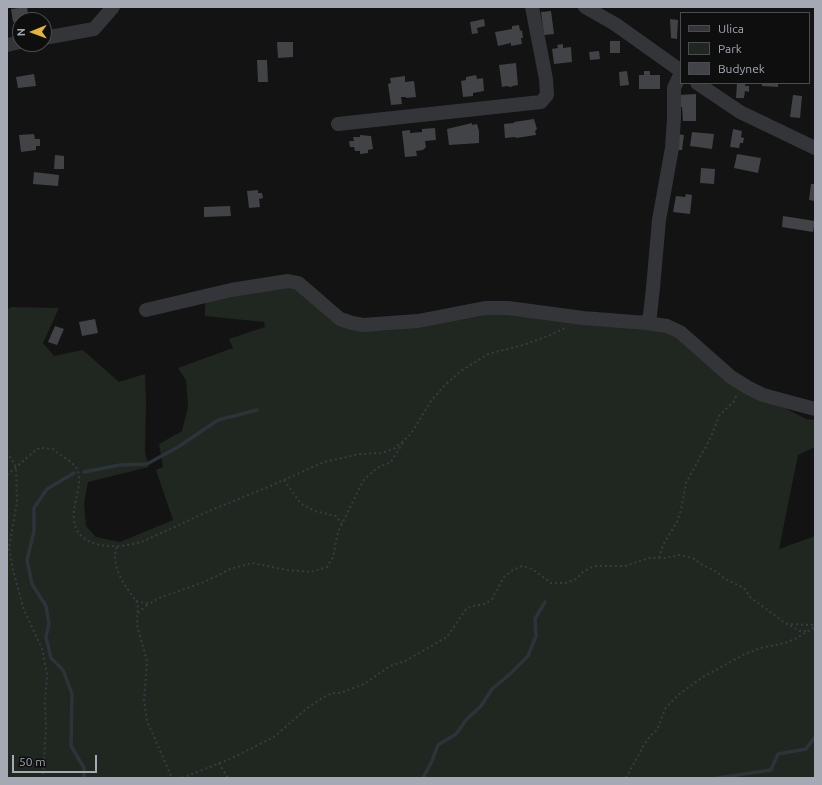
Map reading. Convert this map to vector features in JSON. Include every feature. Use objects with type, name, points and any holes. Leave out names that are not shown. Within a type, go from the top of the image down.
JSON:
[{"type":"street","points":[[52,37],[94,29],[113,7]]},
{"type":"street","points":[[338,124],[541,102],[547,95],[546,79],[532,7]]},
{"type":"street","points":[[585,7],[615,24],[680,71]]},
{"type":"street","points":[[647,323],[650,315],[659,220],[672,148],[674,88],[680,74]]},
{"type":"street","points":[[698,84],[740,112],[815,148]]},
{"type":"street","points":[[146,310],[231,290],[288,281],[298,283],[340,319],[364,325],[418,320],[485,308],[508,308],[583,318],[647,323],[667,326],[680,332],[731,377],[763,395],[815,409]]},
{"type":"path","points":[[7,475],[33,452],[42,448],[53,449],[59,455],[69,460],[77,469],[79,476],[74,520],[77,529],[83,536],[97,545],[118,547],[134,545],[324,462],[360,454],[382,453],[395,448],[411,434],[431,401],[444,386],[461,371],[488,354],[523,345],[548,336],[583,318]]},
{"type":"path","points":[[658,558],[677,522],[686,483],[711,437],[719,416],[734,401],[738,392],[744,385]]},
{"type":"path","points":[[138,613],[159,598],[219,576],[230,569],[252,563],[287,570],[311,572],[327,568],[333,557],[338,532],[363,481],[377,468],[391,462],[405,439]]},
{"type":"path","points":[[7,452],[16,467],[17,502],[9,548],[13,570],[24,610],[42,649],[47,674],[43,778]]},
{"type":"path","points":[[284,480],[302,504],[315,511],[336,516],[342,524]]},
{"type":"path","points":[[118,547],[115,559],[118,570],[138,604],[137,625],[147,661],[144,700],[147,721],[172,778]]},
{"type":"path","points":[[182,778],[219,764],[274,737],[283,731],[306,709],[322,698],[332,693],[340,692],[364,684],[390,666],[405,661],[447,637],[466,609],[472,606],[485,604],[492,599],[504,577],[513,570],[522,566],[532,569],[551,583],[566,583],[576,579],[583,572],[594,566],[625,566],[649,558],[670,558],[680,555],[695,558],[699,563],[717,572],[725,579],[744,588],[750,597],[785,624],[800,631],[807,631]]},
{"type":"path","points":[[136,601],[149,604]]},
{"type":"path","points":[[785,624],[815,626]]},
{"type":"path","points":[[626,778],[644,745],[650,736],[657,730],[666,709],[678,695],[703,677],[745,654],[761,648],[784,643],[815,626]]},
{"type":"path","points":[[219,764],[228,778]]},
{"type":"green space","points":[[293,285],[330,320],[355,331],[395,330],[490,312],[668,330],[730,380],[806,419],[815,420],[815,447],[798,455],[779,549],[815,536],[815,778],[7,778],[7,310],[11,307],[59,308],[43,343],[54,356],[83,350],[119,382],[145,374],[145,453],[149,467],[88,482],[84,503],[86,526],[96,537],[120,542],[173,520],[156,470],[163,467],[159,444],[182,431],[188,407],[186,380],[178,368],[233,348],[229,339],[265,327],[264,322],[205,316],[205,301]]},
{"type":"building","points":[[27,7],[28,12],[12,12],[12,16],[11,9]]},
{"type":"building","points":[[551,11],[554,34],[544,35],[541,12]]},
{"type":"building","points":[[484,19],[485,26],[477,28],[478,33],[472,34],[470,22]]},
{"type":"building","points":[[670,19],[678,20],[677,39],[671,38]]},
{"type":"building","points":[[519,25],[520,31],[522,30],[522,44],[511,46],[511,43],[498,46],[495,32],[512,29],[512,26]]},
{"type":"building","points":[[610,41],[620,41],[620,53],[610,53]]},
{"type":"building","points":[[277,42],[293,42],[293,57],[278,58]]},
{"type":"building","points":[[563,44],[563,48],[571,47],[572,62],[554,64],[552,49],[558,48],[557,45]]},
{"type":"building","points":[[599,51],[600,59],[590,60],[589,52]]},
{"type":"building","points":[[257,60],[267,60],[268,82],[258,82]]},
{"type":"building","points":[[516,63],[518,85],[502,87],[499,65]]},
{"type":"building","points":[[627,71],[629,85],[620,86],[619,72]]},
{"type":"building","points":[[644,71],[650,71],[650,75],[660,75],[660,89],[639,89],[639,75],[644,75]]},
{"type":"building","points":[[34,74],[36,86],[18,88],[16,77]]},
{"type":"building","points":[[476,75],[477,79],[483,78],[484,91],[473,93],[473,96],[463,97],[461,81],[466,80],[466,77]]},
{"type":"building","points":[[405,76],[405,82],[414,81],[416,97],[401,97],[402,104],[391,105],[388,84],[391,83],[390,78]]},
{"type":"building","points":[[737,84],[746,84],[745,86],[749,86],[749,92],[745,91],[744,98],[736,98]]},
{"type":"building","points":[[762,84],[778,84],[778,87],[762,86]]},
{"type":"building","points":[[696,94],[696,121],[683,121],[679,95]]},
{"type":"building","points":[[793,95],[802,96],[800,118],[790,117]]},
{"type":"building","points":[[534,119],[537,129],[535,131],[536,135],[505,138],[504,124]]},
{"type":"building","points":[[472,123],[472,125],[477,124],[479,131],[479,143],[449,145],[447,129]]},
{"type":"building","points":[[435,128],[436,140],[425,141],[426,147],[423,150],[416,151],[417,156],[405,157],[402,131],[410,130],[410,133],[422,132],[422,129]]},
{"type":"building","points":[[733,129],[742,131],[741,137],[744,138],[743,143],[740,143],[739,148],[730,147]]},
{"type":"building","points":[[692,132],[714,134],[712,149],[690,146]]},
{"type":"building","points":[[34,134],[35,139],[40,139],[40,146],[36,146],[36,150],[21,152],[19,135]]},
{"type":"building","points":[[678,134],[684,135],[682,150],[676,150]]},
{"type":"building","points":[[360,135],[371,136],[373,149],[368,150],[368,153],[360,154],[360,151],[355,151],[354,147],[350,147],[349,141],[354,141],[353,137],[360,137]]},
{"type":"building","points":[[737,154],[761,158],[758,173],[734,168]]},
{"type":"building","points":[[55,155],[64,156],[64,169],[54,169]]},
{"type":"building","points":[[701,168],[715,169],[714,184],[700,183]]},
{"type":"building","points":[[34,172],[59,175],[58,186],[33,184]]},
{"type":"building","points":[[811,184],[815,184],[815,201],[809,200]]},
{"type":"building","points":[[258,190],[258,193],[262,193],[263,198],[259,199],[260,207],[249,208],[247,191]]},
{"type":"building","points":[[686,194],[692,195],[690,214],[673,212],[676,196],[685,197]]},
{"type":"building","points":[[230,206],[231,216],[204,217],[204,207]]},
{"type":"building","points":[[783,216],[815,221],[813,232],[782,227]]},
{"type":"building","points":[[95,319],[98,333],[82,336],[79,322]]},
{"type":"building","points":[[55,326],[64,329],[57,345],[48,342]]},
{"type":"waterway","points":[[84,472],[120,465],[147,464],[178,447],[218,420],[257,410]]},
{"type":"waterway","points":[[74,473],[47,489],[34,508],[34,531],[27,560],[32,584],[46,606],[49,624],[46,637],[51,658],[63,670],[72,694],[71,746],[84,768],[84,778]]},
{"type":"waterway","points":[[423,778],[438,745],[456,734],[466,720],[481,706],[492,689],[528,656],[536,636],[535,619],[545,602]]},
{"type":"waterway","points":[[717,778],[771,770],[778,754],[806,749],[815,737]]}]
